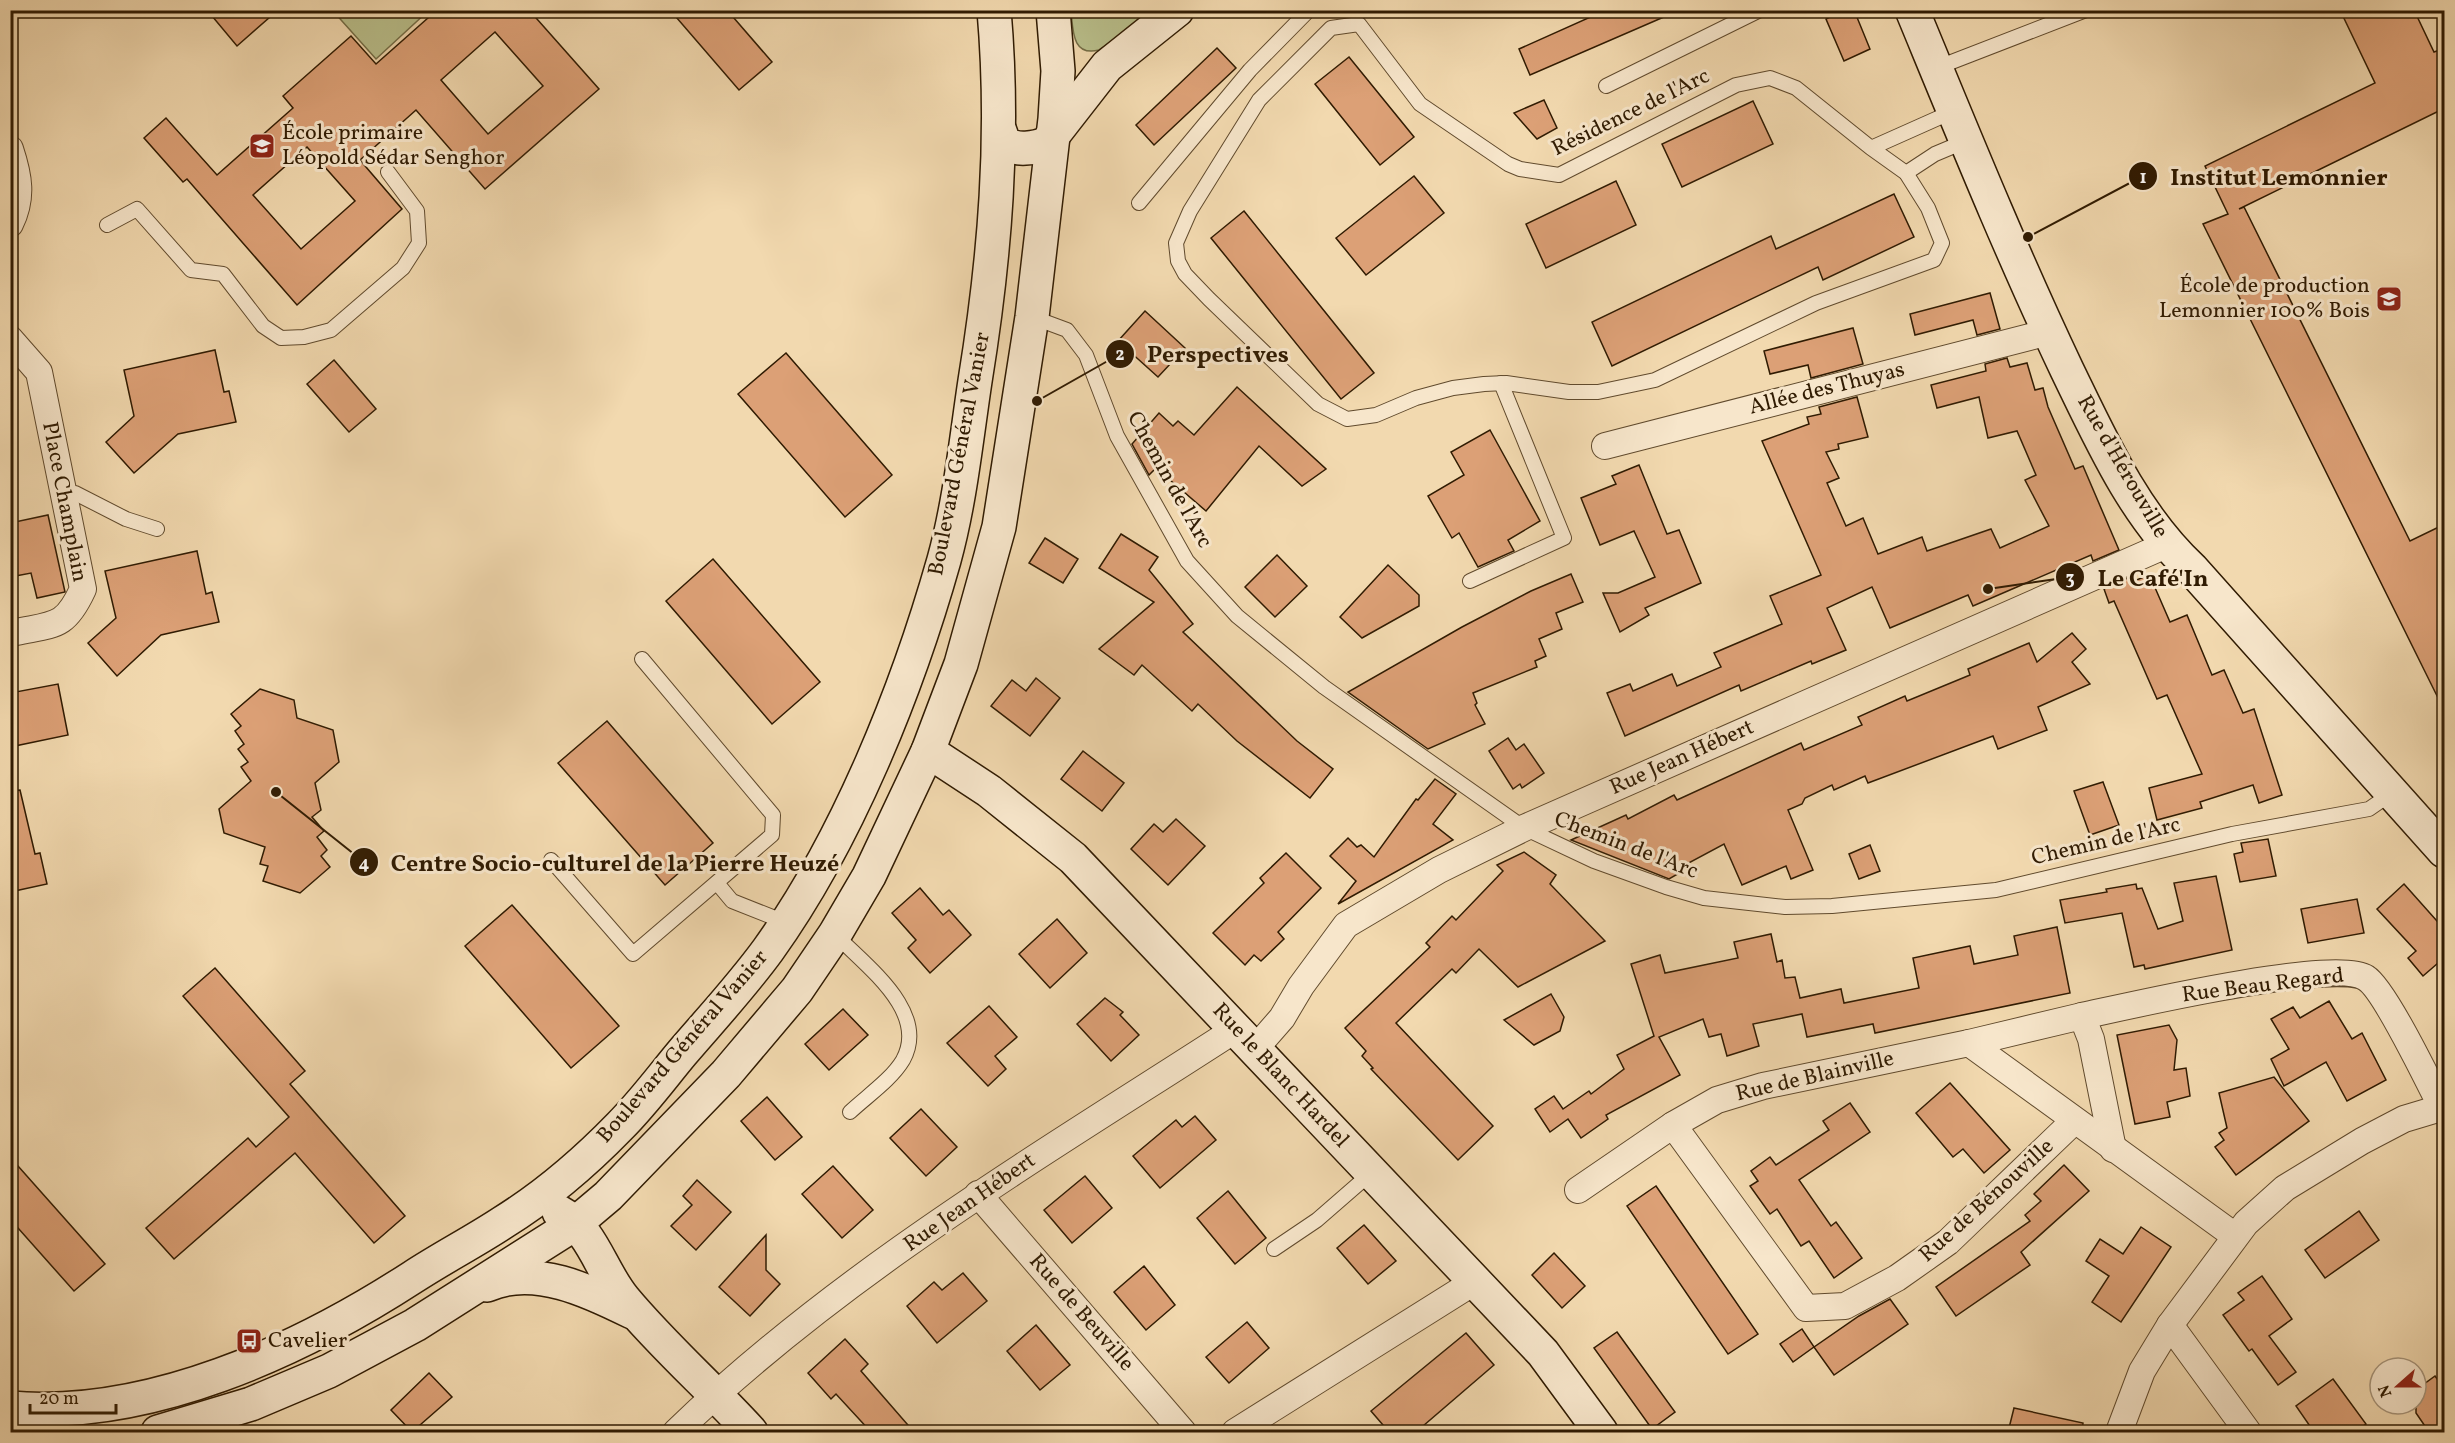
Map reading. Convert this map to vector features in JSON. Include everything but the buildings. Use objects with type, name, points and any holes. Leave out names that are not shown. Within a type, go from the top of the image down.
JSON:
[{"type":"street","name":"Boulevard Général Vanier","points":[[10,1408],[60,1409],[123,1402],[161,1393],[252,1362],[350,1315],[520,1210],[621,1126],[737,991],[785,922],[824,858],[879,746],[903,687],[945,557],[957,496],[990,286],[999,181],[994,10]]},
{"type":"street","name":"Boulevard Général Vanier","points":[[158,1432],[251,1404],[329,1371],[465,1294],[576,1223],[608,1196],[726,1074],[797,990],[835,934],[869,876],[928,752],[961,663],[999,527],[1032,317],[1053,137],[1058,71],[1053,10]]},
{"type":"street","points":[[999,129],[1006,144],[1017,147],[1041,146],[1053,137],[1107,66],[1177,10]]},
{"type":"street","name":"Rue d'Hérouville","points":[[1912,10],[2049,332],[2104,445],[2137,503],[2166,545],[2192,569],[2445,851]]},
{"type":"street","points":[[10,150],[19,189],[18,202],[10,224]]},
{"type":"street","name":"Allée des Thuyas","points":[[1605,446],[2049,332]]},
{"type":"street","name":"Place Champlain","points":[[10,339],[39,372],[83,589],[73,612],[60,623],[16,632]]},
{"type":"street","name":"Rue Jean Hébert","points":[[676,1432],[716,1394],[857,1282],[978,1194],[1282,1018],[1301,986],[1346,925],[1439,870],[1524,828],[2166,545]]},
{"type":"street","name":"Rue le Blanc Hardel","points":[[928,752],[998,798],[1073,858],[1544,1353],[1601,1432]]},
{"type":"street","name":"Rue Beau Regard","points":[[2082,1016],[2239,984],[2345,971],[2367,978],[2385,1001],[2443,1108]]},
{"type":"street","points":[[2082,1016],[2091,1039],[2113,1149]]},
{"type":"street","name":"Rue de Blainville","points":[[1578,1190],[1673,1125],[1717,1100],[1763,1086],[1969,1043],[2082,1016]]},
{"type":"street","points":[[1969,1043],[2235,1236]]},
{"type":"street","points":[[2119,1432],[2142,1371],[2170,1325],[2235,1236],[2285,1188],[2330,1160],[2404,1119],[2443,1108]]},
{"type":"street","name":"Rue de Bénouville","points":[[1673,1125],[1806,1308],[1845,1306],[1897,1278],[1948,1242],[2074,1121]]},
{"type":"street","name":"Rue de Beuville","points":[[978,1194],[1183,1432]]},
{"type":"street","points":[[598,1256],[590,1226],[594,1213],[608,1196]]},
{"type":"street","points":[[549,1281],[536,1274],[522,1257],[513,1237],[513,1222],[520,1210],[550,1208],[576,1223],[622,1297],[751,1432]]},
{"type":"street","points":[[465,1294],[498,1282],[549,1281],[580,1288],[639,1316]]},
{"type":"street","points":[[1235,1432],[1474,1282]]},
{"type":"street","points":[[2170,1325],[2248,1432]]},
{"type":"lane","points":[[1139,203],[1250,70],[1309,10]]},
{"type":"lane","points":[[1606,86],[1760,10]]},
{"type":"lane","points":[[1936,68],[2086,10]]},
{"type":"lane","name":"Résidence de l'Arc","points":[[1871,148],[1796,88],[1770,78],[1736,85],[1559,175],[1520,169],[1508,164],[1420,104],[1359,24],[1331,28],[1259,100],[1235,135],[1185,222],[1176,243],[1178,261],[1185,274],[1209,299],[1318,404],[1347,419],[1376,415],[1416,398],[1453,388],[1501,383],[1569,392],[1598,392],[1655,380],[1816,303],[1934,260],[1942,243],[1928,208],[1905,173]]},
{"type":"lane","points":[[1954,111],[1871,148],[1905,173],[1935,154],[1966,141]]},
{"type":"lane","points":[[107,225],[136,209],[191,270],[223,274],[263,326],[281,338],[304,337],[331,330],[403,268],[419,243],[417,211],[388,172]]},
{"type":"lane","name":"Chemin de l'Arc","points":[[1032,317],[1067,330],[1086,355],[1117,436],[1187,561],[1237,616],[1324,687],[1524,828],[1594,861],[1704,898],[1785,907],[1832,906],[1996,890],[2232,834],[2369,809],[2392,793]]},
{"type":"lane","points":[[1470,581],[1564,538],[1501,383]]},
{"type":"lane","points":[[63,493],[75,493],[126,519],[157,529]]},
{"type":"lane","points":[[550,860],[633,954],[772,835],[773,815],[642,659]]},
{"type":"lane","points":[[717,883],[732,901],[785,922]]},
{"type":"lane","points":[[835,934],[894,993],[907,1018],[909,1041],[903,1060],[850,1112]]},
{"type":"lane","points":[[1274,1249],[1317,1220],[1371,1173]]},
{"type":"green space","points":[[333,11],[428,11],[376,59]]},
{"type":"green space","points":[[1071,11],[1158,11],[1099,50],[1090,51],[1084,50],[1076,40]]},
{"type":"place","name":"École primaire Léopold Sédar Senghor","points":[[262,146]]},
{"type":"place","name":"Institut Lemonnier","points":[[2028,237]]},
{"type":"place","name":"École de production Lemonnier 100% Bois","points":[[2389,299]]},
{"type":"place","name":"Perspectives","points":[[1037,401]]},
{"type":"place","name":"Le Café'In","points":[[1988,589]]},
{"type":"place","name":"Centre Socio-culturel de la Pierre Heuzé","points":[[276,792]]},
{"type":"place","name":"Cavelier","points":[[249,1341]]}]
